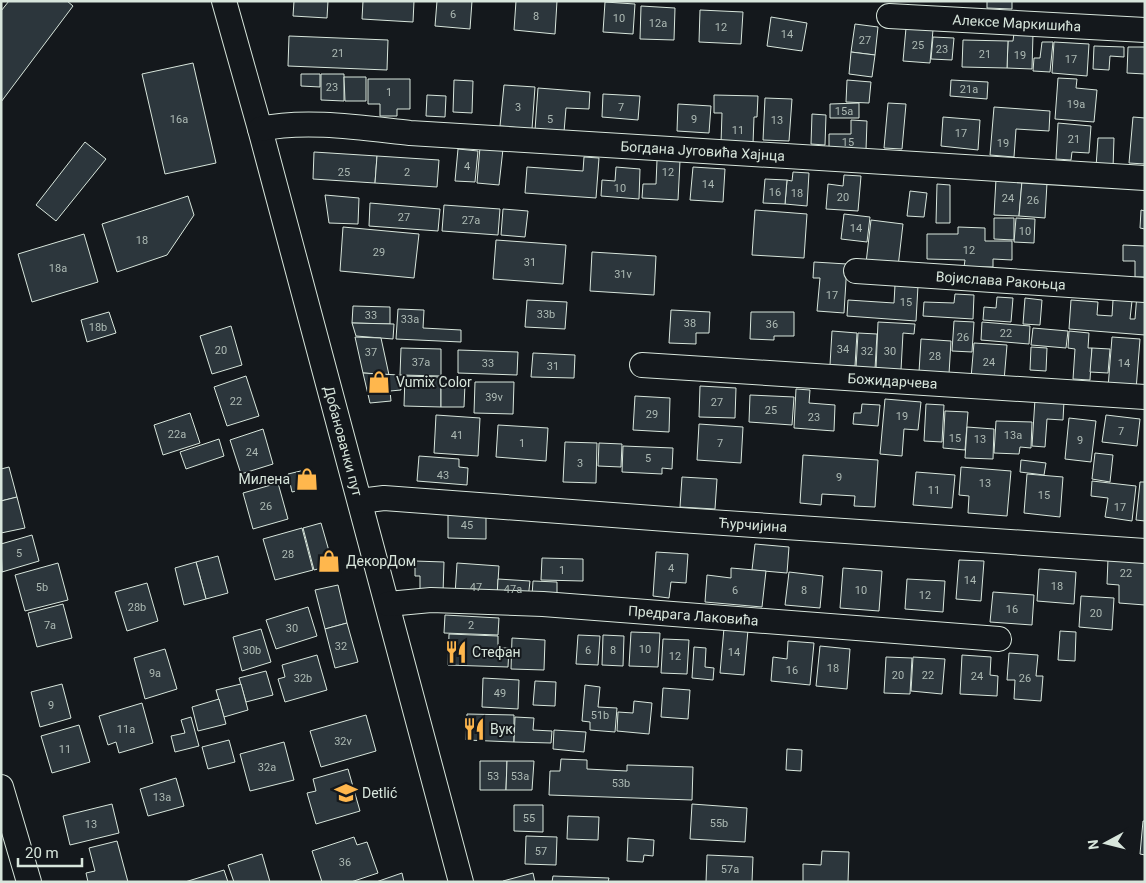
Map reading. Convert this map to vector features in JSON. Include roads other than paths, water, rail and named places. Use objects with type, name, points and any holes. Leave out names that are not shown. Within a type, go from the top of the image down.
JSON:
[{"type":"street","name":"Добановачки пут","points":[[224,1],[260,128],[461,882]]},
{"type":"street","name":"Алексе Маркишића","points":[[889,16],[1145,30]]},
{"type":"street","name":"Богдана Југовића Хајнца","points":[[260,128],[280,125],[333,126],[1145,178]]},
{"type":"street","name":"Војислава Ракоњца","points":[[856,271],[1145,290]]},
{"type":"street","name":"Божидарчева","points":[[642,364],[1145,397]]},
{"type":"street","name":"Ћурчијина","points":[[360,501],[384,498],[680,520],[1145,550]]},
{"type":"street","name":"Предрага Лаковића","points":[[388,604],[431,600],[542,604],[999,638]]},
{"type":"street","points":[[1,787],[29,882]]},
{"type":"place","name":"Vumix Color","points":[[379,382]]},
{"type":"place","name":"Милена","points":[[307,479]]},
{"type":"place","name":"ДекорДом","points":[[329,561]]},
{"type":"place","name":"Стефан","points":[[456,652]]},
{"type":"place","name":"Вук","points":[[474,729]]},
{"type":"place","name":"Detlić","points":[[346,793]]}]
